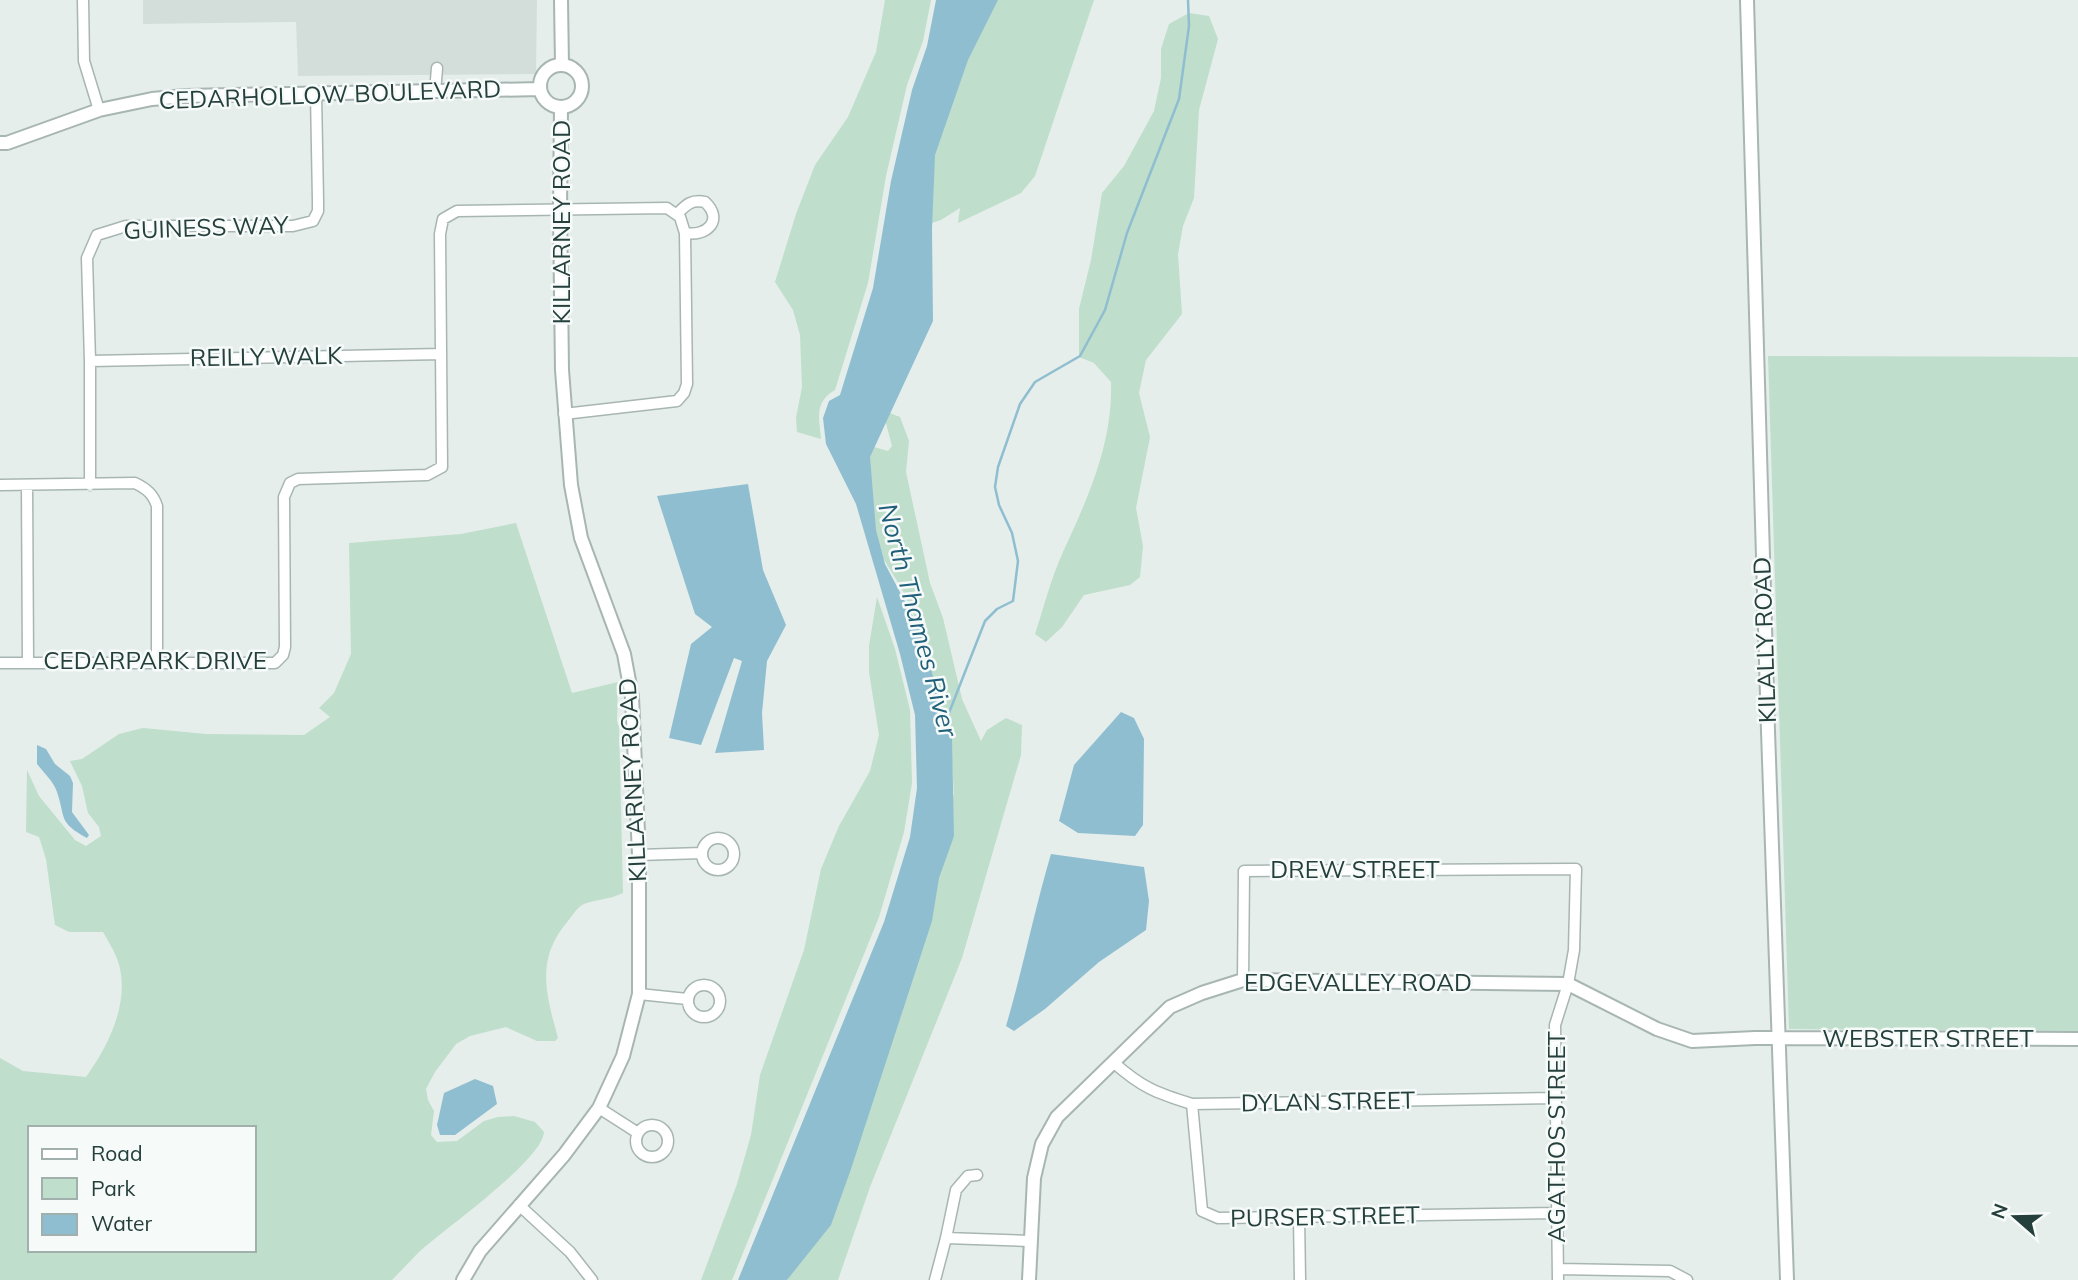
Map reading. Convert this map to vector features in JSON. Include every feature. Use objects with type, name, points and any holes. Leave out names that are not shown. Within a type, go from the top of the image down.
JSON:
[{"type":"street","points":[[83,0],[84,61],[99,110]]},
{"type":"street","points":[[561,0],[562,65]]},
{"type":"street","name":"KILALLY ROAD","points":[[1747,0],[1787,1280]]},
{"type":"street","points":[[562,65],[578,74],[582,88],[578,99],[561,108],[546,102],[540,89],[544,73],[550,68],[562,65]]},
{"type":"street","points":[[435,92],[437,68]]},
{"type":"street","name":"CEDARHOLLOW BOULEVARD","points":[[0,143],[7,143],[99,110],[152,99],[186,96],[540,89]]},
{"type":"street","name":"GUINESS WAY","points":[[90,485],[87,258],[97,235],[125,226],[293,226],[313,221],[318,211],[316,94]]},
{"type":"street","name":"KILLARNEY ROAD","points":[[463,1280],[480,1251],[564,1155],[599,1108],[623,1056],[639,994],[639,855],[632,697],[624,654],[581,538],[570,485],[564,414],[561,108]]},
{"type":"street","points":[[677,214],[687,204],[695,201],[705,202],[712,213],[712,223],[704,232],[685,233]]},
{"type":"street","points":[[560,211],[667,208],[677,214],[685,233],[687,384],[684,393],[677,401],[564,414]]},
{"type":"street","name":"CEDARPARK DRIVE","points":[[0,663],[275,663],[283,655],[285,647],[284,496],[290,483],[298,478],[427,475],[442,467],[440,234],[443,219],[457,211],[560,211]]},
{"type":"street","name":"REILLY WALK","points":[[90,361],[441,354]]},
{"type":"street","points":[[0,485],[135,483],[153,496],[157,506],[157,664]]},
{"type":"street","points":[[27,485],[28,662]]},
{"type":"street","points":[[639,855],[702,853]]},
{"type":"street","name":"DREW STREET","points":[[1243,980],[1244,871],[1576,869]]},
{"type":"street","name":"AGATHOS STREET","points":[[1558,1275],[1555,1025],[1568,984],[1574,950],[1576,869]]},
{"type":"street","name":"EDGEVALLEY ROAD","points":[[1029,1280],[1034,1178],[1042,1144],[1057,1116],[1170,1007],[1202,993],[1243,980],[1568,984],[1657,1029],[1692,1041],[1779,1039]]},
{"type":"street","points":[[639,994],[687,999]]},
{"type":"street","name":"WEBSTER STREET","points":[[1779,1039],[2078,1039]]},
{"type":"street","name":"DYLAN STREET","points":[[1113,1062],[1136,1083],[1159,1094],[1192,1104],[1555,1098]]},
{"type":"street","name":"PURSER STREET","points":[[1192,1104],[1202,1211],[1218,1218],[1558,1213]]},
{"type":"street","points":[[599,1108],[638,1133]]},
{"type":"street","points":[[935,1280],[956,1190],[968,1176],[977,1175]]},
{"type":"street","points":[[519,1205],[570,1252],[592,1280]]},
{"type":"street","points":[[1298,1217],[1300,1280]]},
{"type":"street","points":[[946,1238],[1030,1241]]},
{"type":"street","points":[[1558,1275],[1670,1271],[1686,1280]]},
{"type":"shaded area","points":[[143,0],[537,0],[536,74],[298,76],[296,22],[143,24]]},
{"type":"green space","points":[[885,0],[931,0],[923,41],[907,85],[886,176],[868,283],[835,390],[824,400],[819,411],[821,439],[797,432],[796,418],[802,387],[800,335],[793,310],[775,282],[796,214],[815,165],[848,117],[876,52]]},
{"type":"green space","points":[[994,0],[1094,0],[1035,176],[1021,193],[958,223],[960,208],[929,224],[933,151],[965,55]]},
{"type":"green space","points":[[1189,13],[1209,16],[1218,39],[1199,110],[1194,198],[1183,226],[1178,254],[1182,314],[1146,360],[1139,393],[1150,437],[1136,508],[1143,546],[1140,577],[1130,585],[1084,595],[1062,627],[1046,642],[1035,634],[1055,572],[1097,470],[1111,405],[1111,382],[1094,363],[1079,357],[1079,309],[1091,260],[1102,193],[1124,166],[1154,111],[1161,78],[1161,49],[1169,24]]},
{"type":"green space","points":[[1768,356],[2078,357],[2078,1031],[1789,1029]]},
{"type":"green space","points":[[887,412],[900,417],[909,441],[906,472],[930,583],[943,618],[962,699],[981,741],[987,730],[1006,718],[1022,725],[1021,755],[962,958],[870,1187],[838,1280],[788,1280],[784,1275],[954,794],[950,733],[916,620],[902,589],[883,558],[874,525],[868,454],[874,447],[888,451],[892,446],[884,416]]},
{"type":"green space","points":[[516,523],[572,693],[618,682],[623,893],[580,906],[551,949],[547,963],[547,992],[558,1038],[555,1041],[537,1041],[506,1027],[470,1036],[456,1044],[426,1089],[434,1111],[431,1135],[437,1142],[457,1141],[484,1121],[514,1116],[535,1122],[544,1132],[539,1145],[510,1177],[419,1252],[392,1280],[0,1280],[0,1058],[23,1071],[86,1077],[111,1035],[122,987],[116,956],[103,932],[69,932],[55,925],[46,859],[39,837],[26,832],[27,770],[39,796],[75,840],[86,846],[101,836],[99,827],[88,813],[82,786],[70,761],[82,759],[119,734],[143,728],[206,734],[304,735],[330,717],[319,708],[334,693],[351,654],[349,543],[461,534]]},
{"type":"green space","points":[[877,597],[895,649],[910,710],[912,783],[904,832],[879,917],[732,1280],[701,1280],[737,1184],[751,1135],[760,1075],[804,950],[821,869],[839,826],[870,771],[879,735],[869,672],[869,646]]},
{"type":"water","name":"North Thames River","points":[[936,0],[998,0],[968,60],[935,155],[932,229],[933,321],[870,457],[876,530],[885,564],[918,626],[952,739],[954,836],[939,878],[932,921],[831,1225],[787,1280],[738,1280],[884,922],[910,837],[917,788],[915,715],[856,504],[826,444],[823,418],[829,401],[840,395],[873,288],[891,181],[912,90],[927,46]]},
{"type":"water","points":[[748,484],[763,570],[786,625],[767,661],[762,713],[764,750],[715,753],[742,661],[734,658],[701,745],[669,738],[691,644],[712,627],[695,614],[657,496]]},
{"type":"water","points":[[1121,712],[1134,718],[1144,739],[1143,825],[1135,836],[1078,833],[1059,821],[1074,765]]},
{"type":"water","points":[[37,745],[46,749],[55,764],[70,776],[73,783],[72,812],[89,835],[87,838],[71,828],[64,819],[56,788],[37,764]]},
{"type":"water","points":[[1051,854],[1144,867],[1149,901],[1146,930],[1099,962],[1045,1009],[1014,1031],[1006,1026]]},
{"type":"water","points":[[475,1079],[493,1086],[497,1104],[455,1135],[440,1135],[437,1125],[444,1093]]},
{"type":"waterway","points":[[945,723],[985,621],[997,609],[1013,601],[1018,561],[1012,533],[999,505],[995,487],[998,467],[1020,404],[1035,382],[1080,356],[1105,310],[1127,233],[1179,99],[1189,26],[1188,0]]}]
